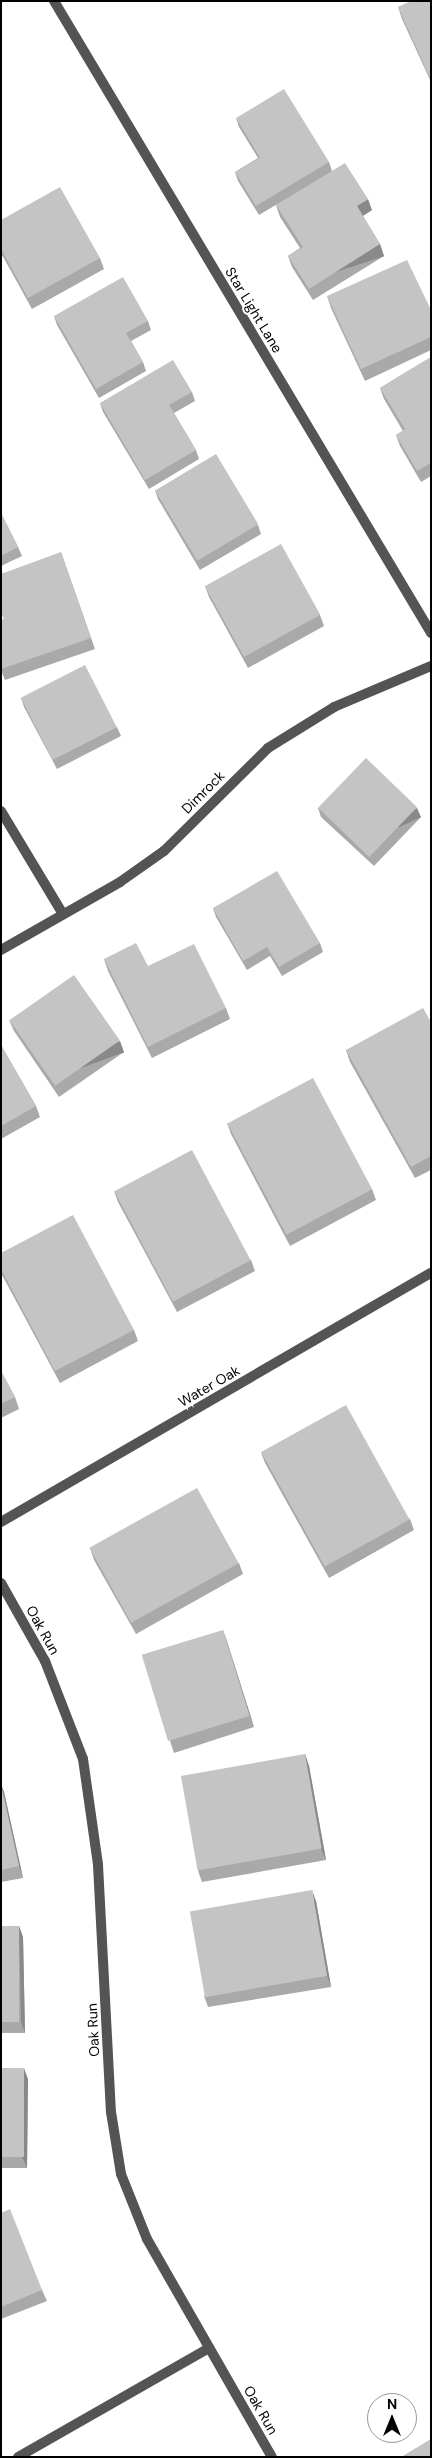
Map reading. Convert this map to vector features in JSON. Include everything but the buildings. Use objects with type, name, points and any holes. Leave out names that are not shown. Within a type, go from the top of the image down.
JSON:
[{"type":"street","name":"Star Light Lane","points":[[54,1],[431,633]]},
{"type":"street","name":"Dimrock","points":[[1,950],[120,882],[164,851],[268,748],[334,707],[431,666]]},
{"type":"street","points":[[1,811],[63,914]]},
{"type":"street","name":"Water Oak","points":[[1,1522],[431,1273]]},
{"type":"street","name":"Oak Run","points":[[1,1583],[46,1661],[83,1759],[98,1864],[111,2112],[121,2174],[147,2239],[272,2457]]},
{"type":"street","points":[[18,2457],[209,2348]]}]
